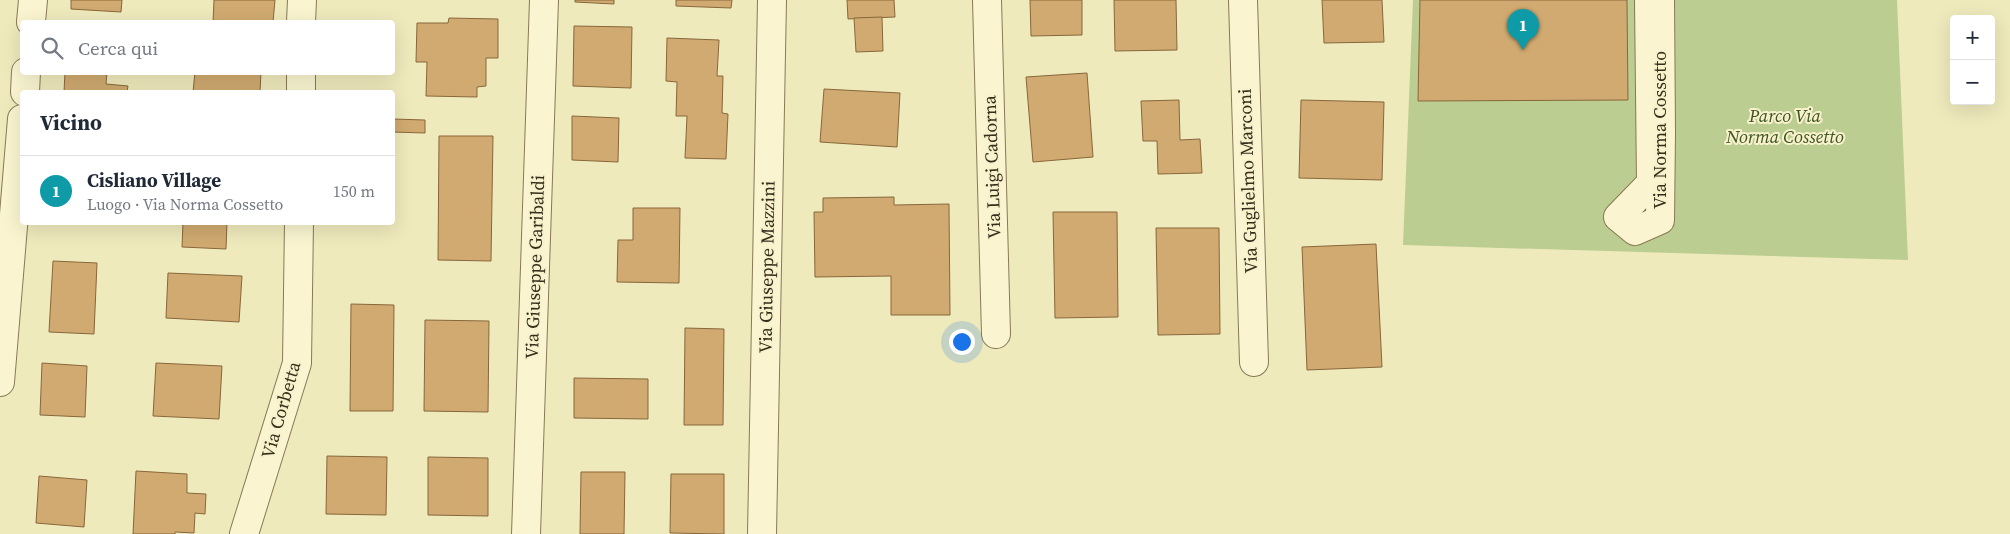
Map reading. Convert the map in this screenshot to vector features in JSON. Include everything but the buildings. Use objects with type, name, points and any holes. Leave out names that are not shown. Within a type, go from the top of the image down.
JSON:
[{"type":"street","points":[[31,20],[33,0]]},
{"type":"street","points":[[301,20],[302,0]]},
{"type":"street","name":"Via Giuseppe Garibaldi","points":[[526,534],[544,0]]},
{"type":"street","name":"Via Giuseppe Mazzini","points":[[762,534],[772,0]]},
{"type":"street","name":"Via Luigi Cadorna","points":[[987,0],[996,334]]},
{"type":"street","name":"Via Guglielmo Marconi","points":[[1243,0],[1254,362]]},
{"type":"street","name":"Via Norma Cossetto","points":[[1648,0],[1651,183],[1618,217],[1635,231],[1660,220],[1660,0]]},
{"type":"street","points":[[25,90],[26,75]]},
{"type":"street","points":[[300,90],[301,75]]},
{"type":"street","points":[[0,382],[20,143]]},
{"type":"street","name":"Via Corbetta","points":[[244,534],[297,363],[299,225]]},
{"type":"green space","name":"Parco Via Norma Cossetto","points":[[1413,0],[1897,0],[1908,260],[1403,245]]},
{"type":"place","name":"Cisliano Village","points":[[1523,50]]}]
